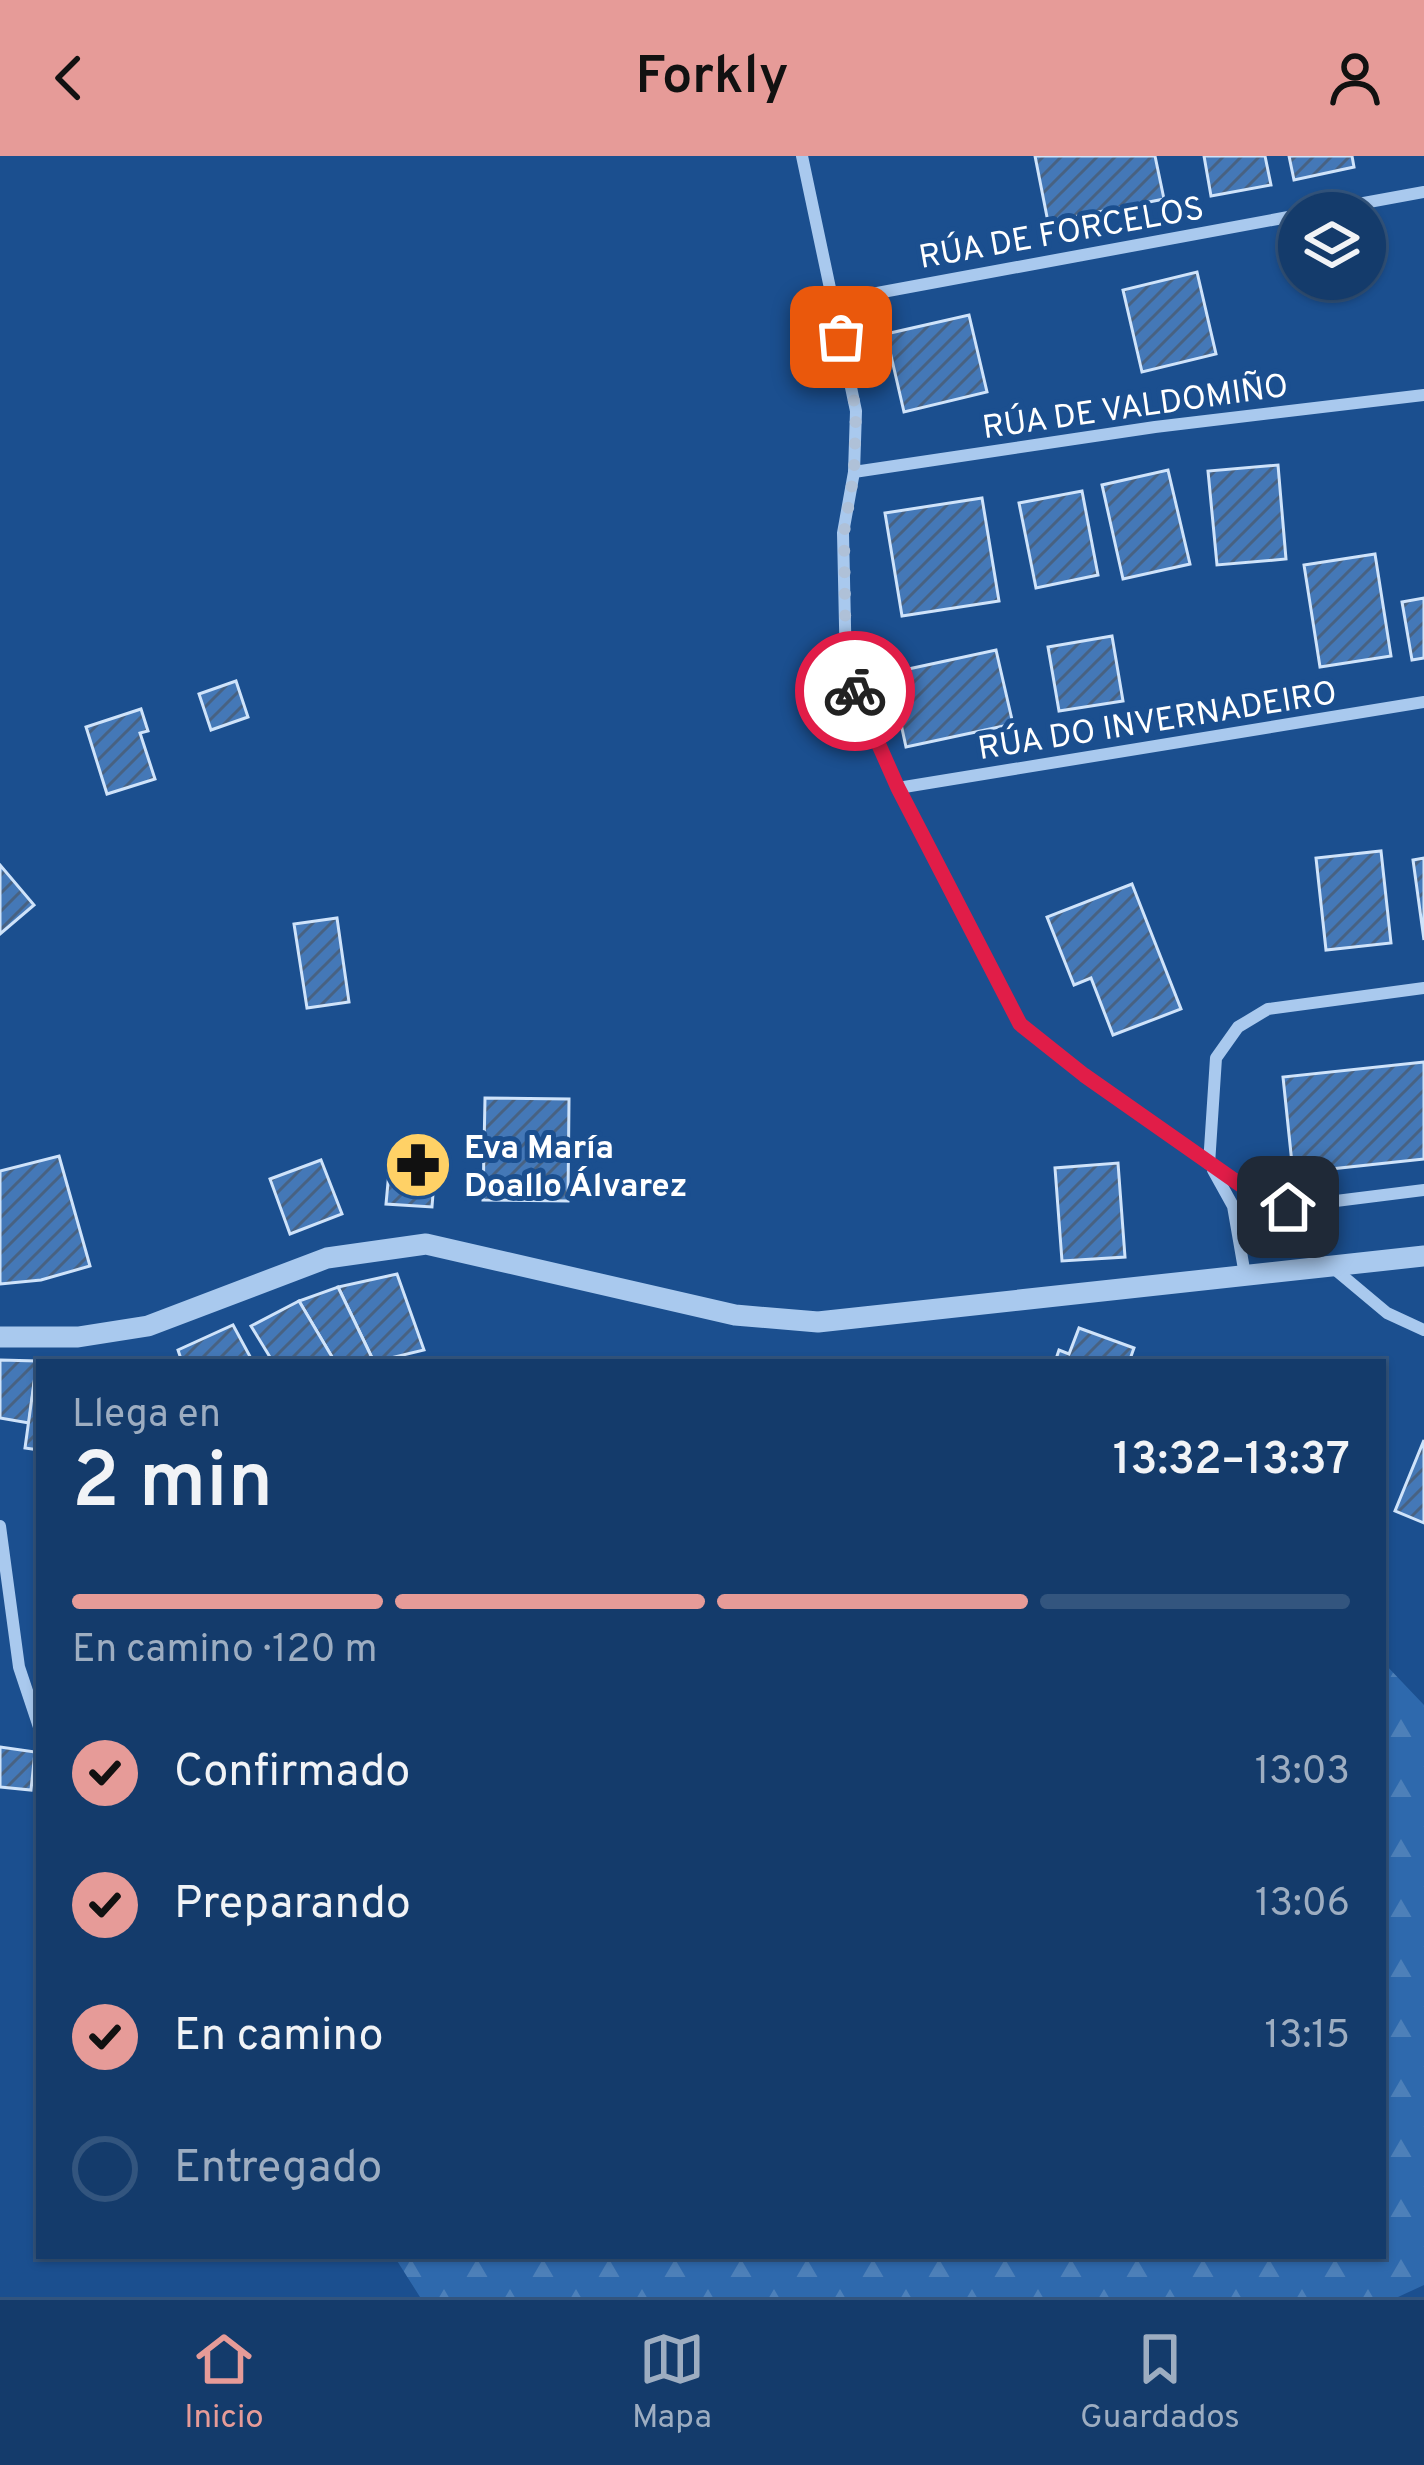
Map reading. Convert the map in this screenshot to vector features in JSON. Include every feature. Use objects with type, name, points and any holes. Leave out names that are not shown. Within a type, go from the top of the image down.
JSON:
[{"type":"street","points":[[802,156],[856,411],[854,472],[844,533],[846,671],[898,788],[1020,1024],[1258,1197],[1288,1207],[1424,1190]]},
{"type":"street","points":[[1386,199],[1424,192]]},
{"type":"street","name":"RÚA DE FORCELOS","points":[[834,301],[1278,219]]},
{"type":"street","name":"RÚA DE VALDOMIÑO","points":[[854,472],[1424,395]]},
{"type":"street","name":"RÚA DO INVERNADEIRO","points":[[898,788],[1424,703]]},
{"type":"street","points":[[1245,1275],[1233,1206],[1210,1164],[1216,1058],[1238,1027],[1268,1009],[1424,988]]},
{"type":"street","points":[[0,1337],[78,1337],[148,1326],[327,1258],[426,1244],[735,1315],[818,1322],[1424,1256]]},
{"type":"street","points":[[1331,1266],[1387,1313],[1424,1330]]},
{"type":"street","points":[[0,1526],[19,1667],[36,1717]]},
{"type":"street","points":[[0,1667],[19,1667]]},
{"type":"green space","points":[[1386,1665],[1424,1705],[1424,2285],[1398,2297],[420,2297],[396,2259],[1386,2259]]},
{"type":"building","points":[[1035,156],[1155,156],[1164,199],[1048,222]]},
{"type":"building","points":[[1204,156],[1265,156],[1271,185],[1211,196]]},
{"type":"building","points":[[1289,156],[1352,156],[1354,167],[1294,180]]},
{"type":"building","points":[[1197,272],[1216,354],[1142,372],[1123,290]]},
{"type":"building","points":[[969,315],[987,392],[904,412],[886,334]]},
{"type":"building","points":[[1278,465],[1286,559],[1217,565],[1208,471]]},
{"type":"building","points":[[1168,470],[1190,564],[1123,579],[1102,485]]},
{"type":"building","points":[[1082,491],[1098,575],[1036,588],[1019,503]]},
{"type":"building","points":[[982,498],[999,601],[902,616],[885,513]]},
{"type":"building","points":[[1375,554],[1391,656],[1320,667],[1304,565]]},
{"type":"building","points":[[1424,598],[1424,658],[1412,660],[1402,602]]},
{"type":"building","points":[[1112,636],[1123,701],[1059,711],[1048,647]]},
{"type":"building","points":[[996,650],[1013,724],[906,747],[890,673]]},
{"type":"building","points":[[236,681],[248,717],[211,730],[199,694]]},
{"type":"building","points":[[141,709],[148,731],[140,733],[155,779],[107,794],[86,727]]},
{"type":"building","points":[[1381,851],[1391,943],[1326,950],[1316,858]]},
{"type":"building","points":[[1424,858],[1424,940],[1413,860]]},
{"type":"building","points":[[0,865],[34,905],[0,934]]},
{"type":"building","points":[[1132,884],[1181,1009],[1113,1035],[1091,978],[1074,985],[1047,917]]},
{"type":"building","points":[[337,918],[349,1002],[307,1008],[294,924]]},
{"type":"building","points":[[1424,1062],[1424,1159],[1293,1173],[1283,1077]]},
{"type":"building","points":[[485,1098],[569,1099],[568,1201],[483,1200]]},
{"type":"building","points":[[391,1150],[436,1154],[432,1207],[386,1204]]},
{"type":"building","points":[[59,1156],[90,1266],[41,1280],[0,1284],[0,1171]]},
{"type":"building","points":[[321,1160],[342,1214],[290,1234],[270,1179]]},
{"type":"building","points":[[1118,1163],[1125,1257],[1062,1261],[1055,1168]]},
{"type":"building","points":[[397,1274],[424,1350],[373,1359],[338,1287]]},
{"type":"building","points":[[338,1287],[373,1359],[333,1359],[299,1301]]},
{"type":"building","points":[[299,1301],[333,1359],[271,1359],[251,1326]]},
{"type":"building","points":[[233,1325],[251,1359],[181,1359],[178,1350]]},
{"type":"building","points":[[1079,1328],[1134,1348],[1130,1359],[1056,1359],[1059,1350],[1069,1354]]},
{"type":"building","points":[[0,1360],[36,1361],[29,1423],[0,1418]]},
{"type":"building","points":[[36,1368],[36,1450],[25,1448]]},
{"type":"building","points":[[1424,1440],[1424,1523],[1395,1511]]},
{"type":"building","points":[[0,1747],[35,1752],[31,1790],[0,1787]]},
{"type":"way so far","points":[[841,337],[856,411],[854,472],[844,533],[846,671],[855,691]]},
{"type":"place","name":"Eva María Doallo Álvarez","points":[[418,1165]]},
{"type":"route","points":[[855,691],[898,788],[1020,1024],[1084,1075],[1258,1197],[1288,1207]]}]
